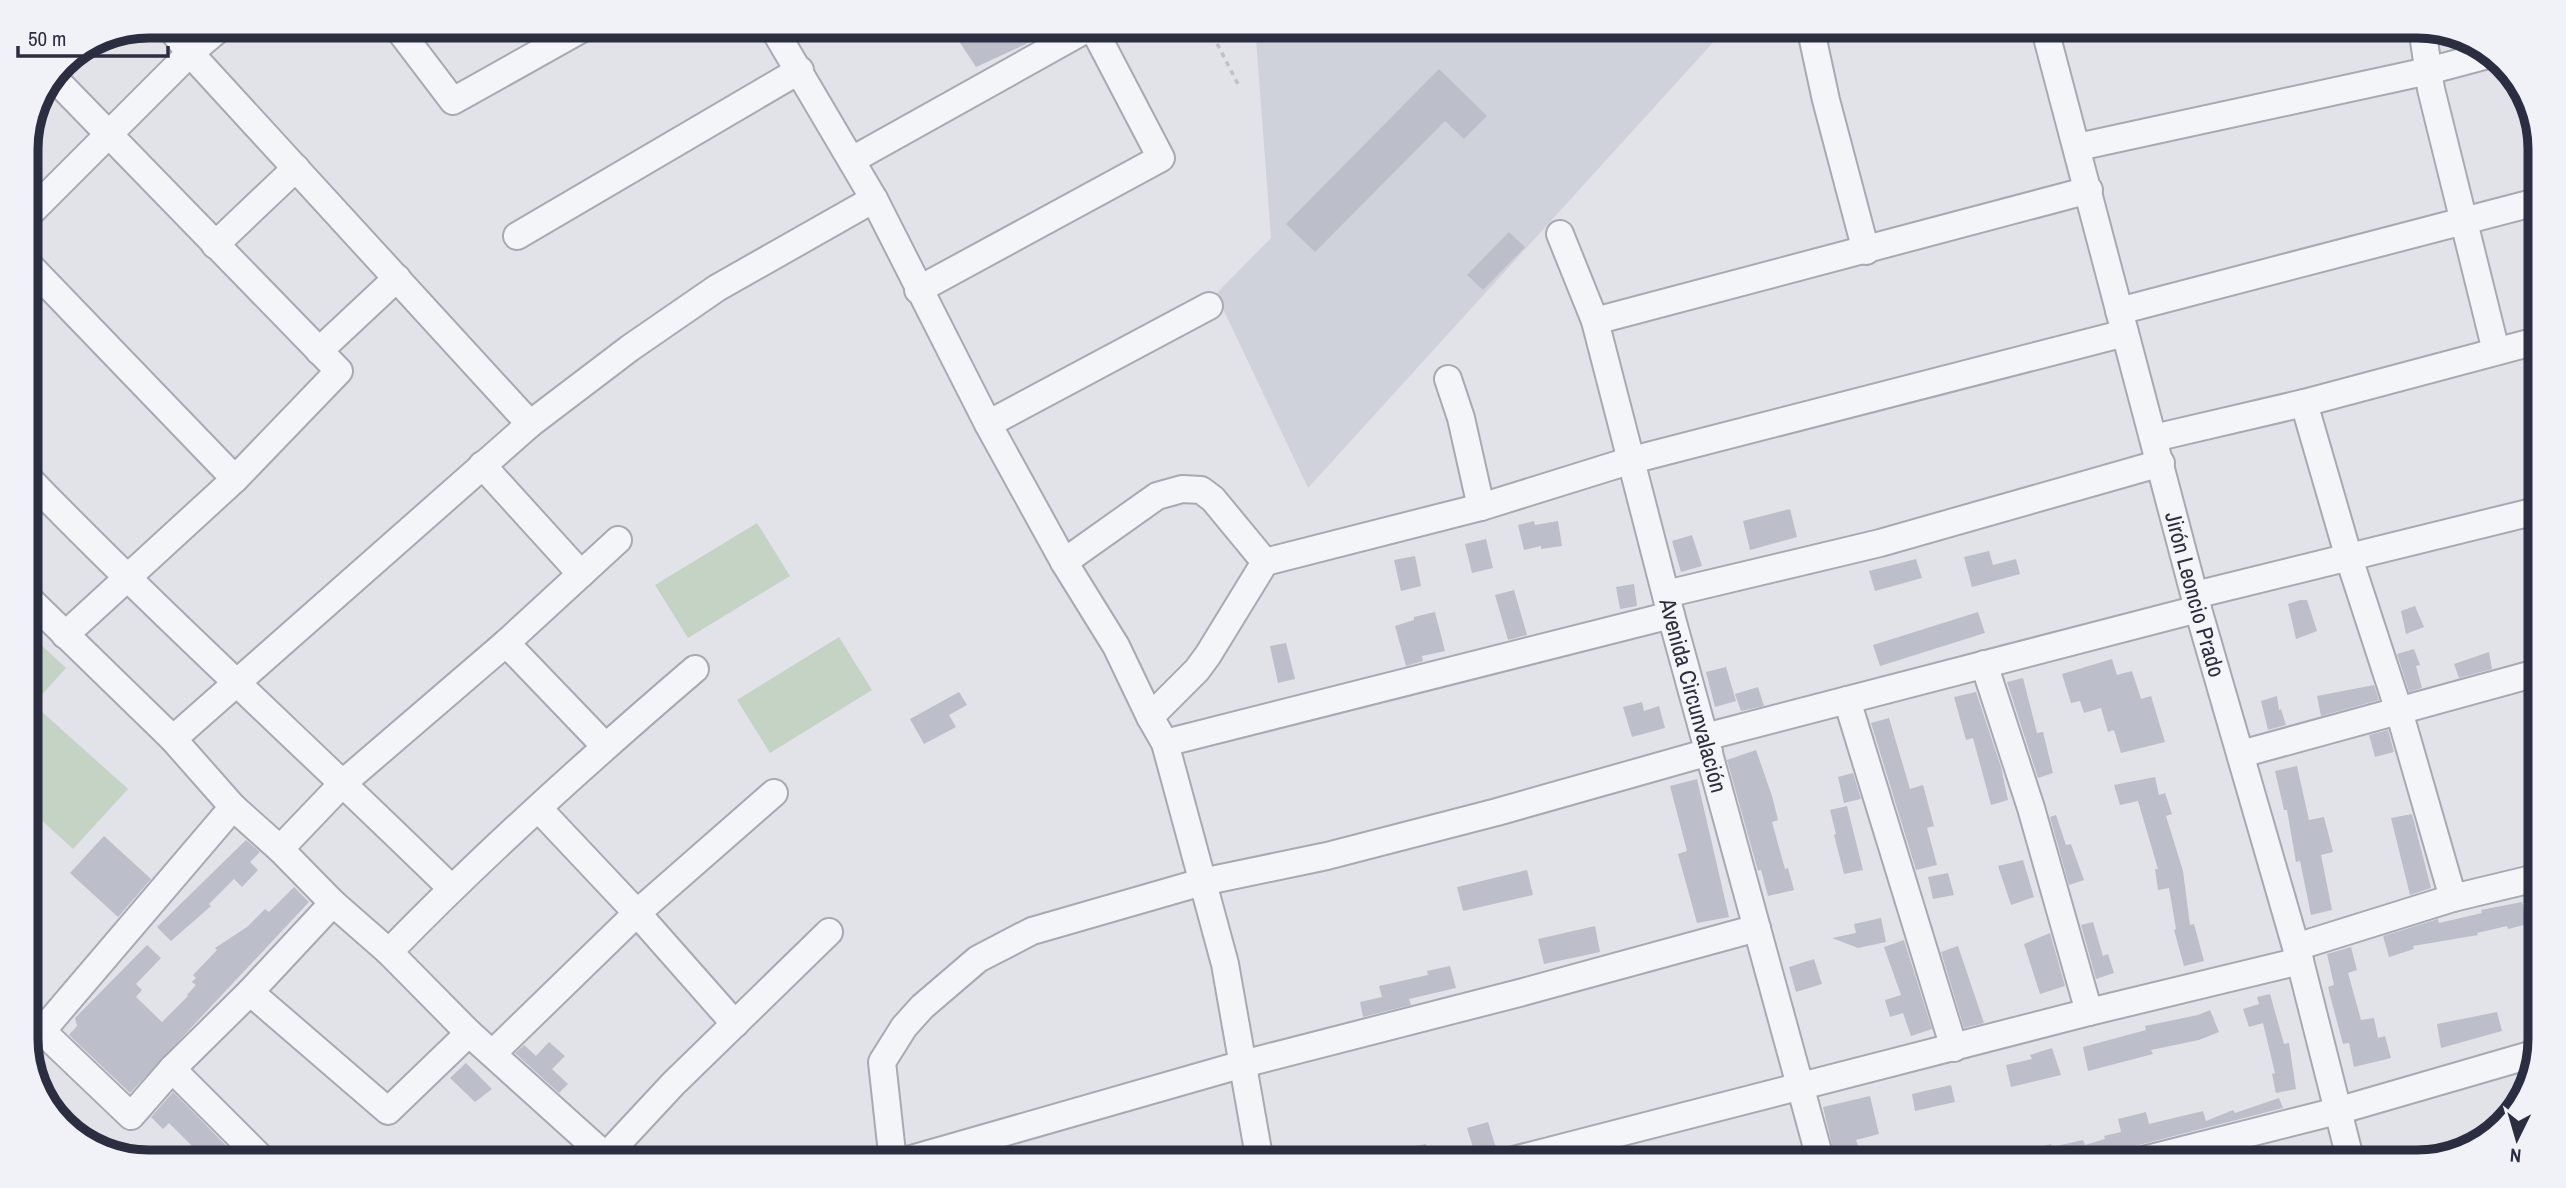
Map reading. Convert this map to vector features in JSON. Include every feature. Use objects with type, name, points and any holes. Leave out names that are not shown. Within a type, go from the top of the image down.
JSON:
[{"type":"street","points":[[178,38],[530,424]]},
{"type":"street","points":[[39,204],[208,38]]},
{"type":"street","points":[[405,38],[453,102],[566,38]]},
{"type":"street","points":[[782,38],[874,200],[988,424],[1064,562],[1116,646],[1165,743],[1226,964],[1258,1150]]},
{"type":"street","points":[[852,160],[1071,38]]},
{"type":"street","points":[[918,290],[1161,158],[1098,38]]},
{"type":"street","points":[[1813,38],[1866,251]]},
{"type":"street","name":"Jirón Leoncio Prado","points":[[2047,38],[2196,602],[2298,954],[2348,1150]]},
{"type":"street","points":[[2424,39],[2431,89],[2496,351]]},
{"type":"street","points":[[2078,147],[2428,71],[2479,57]]},
{"type":"street","points":[[517,236],[800,70]]},
{"type":"street","points":[[60,84],[340,371],[235,479],[65,635]]},
{"type":"street","points":[[215,245],[296,168]]},
{"type":"street","points":[[1595,321],[2089,190]]},
{"type":"street","points":[[173,739],[530,424],[630,348],[718,288],[874,200]]},
{"type":"street","points":[[1150,717],[1197,670],[1265,562],[1481,508],[1632,460],[2122,322],[2465,219],[2527,204]]},
{"type":"street","name":"Avenida Circunvalación","points":[[1560,234],[1595,321],[1668,605],[1818,1150]]},
{"type":"street","points":[[39,275],[235,479]]},
{"type":"street","points":[[319,351],[397,278]]},
{"type":"street","points":[[988,424],[1209,306]]},
{"type":"street","points":[[1165,743],[1668,605],[1880,543],[2304,403],[2527,343]]},
{"type":"street","points":[[1448,379],[1461,418],[1481,508]]},
{"type":"street","points":[[2304,403],[2349,558],[2399,711],[2453,898]]},
{"type":"street","points":[[482,465],[581,575]]},
{"type":"street","points":[[39,489],[126,578],[344,783],[451,888]]},
{"type":"street","points":[[1064,562],[1157,496],[1182,489],[1201,490],[1213,499],[1265,562]]},
{"type":"street","points":[[892,1150],[883,1062],[904,1027],[922,1007],[978,959],[1032,931],[1202,882],[1340,852],[1707,745],[1847,700],[1984,664],[2349,558],[2527,513]]},
{"type":"street","points":[[280,849],[344,783],[506,643],[618,540]]},
{"type":"street","points":[[39,609],[173,739],[233,807],[280,849],[333,903],[389,952],[470,1033],[599,1150]]},
{"type":"street","points":[[506,643],[605,746]]},
{"type":"street","points":[[1984,664],[2031,808],[2089,1012]]},
{"type":"street","points":[[389,952],[451,888],[605,746],[695,669]]},
{"type":"street","points":[[2241,754],[2528,675]]},
{"type":"street","points":[[1847,700],[1954,1048]]},
{"type":"street","points":[[493,1053],[637,913],[774,793]]},
{"type":"street","points":[[233,807],[41,1031],[131,1116],[172,1069],[250,992],[333,903]]},
{"type":"street","points":[[538,809],[637,913],[735,1024]]},
{"type":"street","points":[[1552,1150],[2089,1012],[2298,954],[2453,898],[2528,880]]},
{"type":"street","points":[[943,1150],[1243,1064],[1757,928]]},
{"type":"street","points":[[617,1150],[673,1084],[829,932]]},
{"type":"street","points":[[250,992],[388,1111],[470,1033]]},
{"type":"street","points":[[39,1022],[51,1017]]},
{"type":"street","points":[[2183,1150],[2337,1111],[2525,1056]]},
{"type":"street","points":[[172,1069],[253,1150]]},
{"type":"path","points":[[1214,38],[1240,88]]},
{"type":"shaded area","points":[[1256,38],[1717,38],[1308,488],[1216,294],[1271,238]]},
{"type":"green space","points":[[757,523],[790,576],[688,638],[655,585]]},
{"type":"green space","points":[[839,637],[872,690],[770,753],[737,700]]},
{"type":"green space","points":[[39,643],[66,668],[39,698]]},
{"type":"green space","points":[[41,711],[128,789],[73,849],[39,818]]},
{"type":"building","points":[[957,38],[1037,38],[1024,45],[976,67]]},
{"type":"building","points":[[1439,69],[1487,116],[1464,139],[1445,121],[1315,252],[1286,224]]},
{"type":"building","points":[[1509,232],[1525,247],[1483,290],[1467,275]]},
{"type":"building","points":[[1790,509],[1797,537],[1750,550],[1743,521]]},
{"type":"building","points":[[1534,521],[1535,525],[1558,521],[1562,546],[1541,549],[1541,546],[1524,550],[1518,525]]},
{"type":"building","points":[[1692,535],[1702,566],[1681,572],[1672,541]]},
{"type":"building","points":[[1486,539],[1493,568],[1472,573],[1465,544]]},
{"type":"building","points":[[1989,551],[1993,565],[2016,559],[2020,574],[1972,587],[1964,557]]},
{"type":"building","points":[[1415,556],[1421,586],[1401,591],[1394,560]]},
{"type":"building","points":[[1916,559],[1922,578],[1875,591],[1869,571]]},
{"type":"building","points":[[1634,584],[1637,606],[1620,609],[1616,587]]},
{"type":"building","points":[[1514,590],[1527,635],[1508,640],[1495,595]]},
{"type":"building","points":[[2307,600],[2317,631],[2296,639],[2288,604]]},
{"type":"building","points":[[2415,606],[2424,627],[2406,634],[2401,611]]},
{"type":"building","points":[[1435,612],[1445,651],[1422,656],[1423,661],[1406,666],[1395,626],[1414,620],[1414,617]]},
{"type":"building","points":[[1978,612],[1985,633],[1880,666],[1873,645]]},
{"type":"building","points":[[1286,643],[1295,679],[1278,683],[1270,646]]},
{"type":"building","points":[[2414,649],[2420,665],[2416,666],[2422,688],[2409,692],[2397,654]]},
{"type":"building","points":[[2489,652],[2492,669],[2459,678],[2454,664]]},
{"type":"building","points":[[2112,659],[2117,675],[2132,671],[2141,699],[2151,696],[2165,742],[2121,753],[2114,730],[2108,732],[2101,708],[2084,713],[2080,701],[2071,703],[2062,674]]},
{"type":"building","points":[[1726,667],[1736,701],[1715,707],[1706,672]]},
{"type":"building","points":[[2023,678],[2037,733],[2043,732],[2053,773],[2038,778],[2007,682]]},
{"type":"building","points":[[2374,685],[2379,700],[2321,716],[2317,696]]},
{"type":"building","points":[[1758,687],[1764,706],[1741,711],[1735,694]]},
{"type":"building","points":[[959,692],[967,705],[949,715],[956,727],[924,744],[910,719]]},
{"type":"building","points":[[1976,692],[2001,767],[2008,800],[1991,805],[1973,738],[1966,740],[1954,697]]},
{"type":"building","points":[[2277,696],[2279,710],[2281,709],[2286,725],[2268,730],[2261,701]]},
{"type":"building","points":[[1642,702],[1644,711],[1659,706],[1665,728],[1632,737],[1623,707]]},
{"type":"building","points":[[1889,718],[1910,789],[1923,785],[1934,826],[1927,828],[1937,865],[1916,870],[1871,723]]},
{"type":"building","points":[[2388,730],[2394,752],[2375,757],[2369,735]]},
{"type":"building","points":[[1756,750],[1778,820],[1772,822],[1794,890],[1768,896],[1761,870],[1758,871],[1727,760]]},
{"type":"building","points":[[2297,766],[2309,820],[2324,817],[2333,852],[2321,855],[2332,910],[2311,915],[2300,861],[2296,862],[2287,810],[2284,810],[2275,771]]},
{"type":"building","points":[[1853,773],[1861,799],[1844,803],[1838,777]]},
{"type":"building","points":[[2155,777],[2159,795],[2165,793],[2172,814],[2166,816],[2183,871],[2190,925],[2194,924],[2204,961],[2184,966],[2174,930],[2176,929],[2169,888],[2158,890],[2155,869],[2158,869],[2138,801],[2120,805],[2114,785]]},
{"type":"building","points":[[1697,779],[1729,917],[1697,923],[1678,854],[1687,851],[1670,786]]},
{"type":"building","points":[[1847,806],[1863,870],[1844,874],[1830,810]]},
{"type":"building","points":[[2412,814],[2431,888],[2410,895],[2391,818]]},
{"type":"building","points":[[2056,815],[2066,845],[2071,844],[2084,880],[2069,885],[2050,817]]},
{"type":"building","points":[[104,836],[151,879],[118,917],[70,873]]},
{"type":"building","points":[[246,840],[260,852],[250,862],[258,870],[242,887],[234,879],[209,904],[211,906],[171,941],[157,927]]},
{"type":"building","points":[[2023,860],[2034,897],[2011,905],[1998,866]]},
{"type":"building","points":[[1527,870],[1533,895],[1463,911],[1457,887]]},
{"type":"building","points":[[1948,873],[1954,895],[1933,899],[1928,877]]},
{"type":"building","points":[[294,887],[309,902],[130,1093],[69,1035],[77,1026],[75,1018],[147,945],[161,958],[136,984],[142,990],[136,997],[162,1022],[196,985],[192,982],[196,978],[193,975],[217,950],[215,948],[247,927],[265,909],[269,912]]},
{"type":"building","points":[[2522,902],[2528,924],[2413,946],[2414,949],[2389,957],[2383,936],[2438,919],[2439,923],[2482,913],[2481,910]]},
{"type":"building","points":[[1881,918],[1886,942],[1858,948],[1832,938],[1856,933],[1854,924]]},
{"type":"building","points":[[2093,922],[2103,956],[2108,954],[2114,973],[2096,979],[2081,925]]},
{"type":"building","points":[[1595,926],[1600,952],[1544,964],[1538,939]]},
{"type":"building","points":[[2050,933],[2065,986],[2040,994],[2024,944]]},
{"type":"building","points":[[1904,940],[1932,1029],[1911,1036],[1903,1013],[1890,1017],[1885,1000],[1901,995],[1884,947]]},
{"type":"building","points":[[1958,946],[1984,1023],[1964,1028],[1941,952]]},
{"type":"building","points":[[2351,947],[2357,970],[2348,973],[2361,1020],[2374,1018],[2378,1038],[2385,1036],[2391,1058],[2354,1067],[2349,1043],[2343,1044],[2328,987],[2334,985],[2327,954]]},
{"type":"building","points":[[1814,959],[1822,984],[1796,992],[1789,967]]},
{"type":"building","points":[[1450,966],[1456,988],[1409,999],[1411,1005],[1363,1017],[1360,1002],[1382,997],[1379,986],[1428,975],[1427,971]]},
{"type":"building","points":[[2270,994],[2284,1044],[2289,1043],[2296,1089],[2276,1093],[2272,1074],[2275,1073],[2263,1023],[2249,1027],[2243,1009],[2259,1004],[2257,997]]},
{"type":"building","points":[[2210,1010],[2219,1032],[2199,1040],[2151,1050],[2153,1054],[2088,1071],[2083,1047],[2146,1030],[2145,1026]]},
{"type":"building","points":[[2497,1012],[2502,1031],[2441,1048],[2437,1024]]},
{"type":"building","points":[[549,1042],[565,1056],[552,1069],[568,1084],[559,1093],[515,1053],[524,1045],[536,1056]]},
{"type":"building","points":[[2052,1048],[2061,1075],[2011,1087],[2006,1065],[2032,1059],[2030,1055]]},
{"type":"building","points":[[466,1063],[492,1089],[475,1102],[450,1078]]},
{"type":"building","points":[[1951,1085],[1955,1102],[1915,1111],[1912,1094]]},
{"type":"building","points":[[173,1092],[230,1150],[196,1150],[169,1123],[163,1129],[151,1117]]},
{"type":"building","points":[[1870,1096],[1879,1134],[1856,1140],[1859,1150],[1833,1150],[1823,1107]]},
{"type":"building","points":[[2279,1098],[2283,1108],[2126,1150],[2028,1150],[2083,1140],[2085,1145],[2105,1139],[2104,1136],[2121,1132],[2118,1119],[2146,1112],[2149,1124],[2203,1111],[2206,1121],[2233,1110],[2235,1113]]},
{"type":"building","points":[[1488,1122],[1496,1148],[1474,1150],[1467,1128]]},
{"type":"building","points":[[1426,1144],[1427,1150],[1404,1150]]}]
